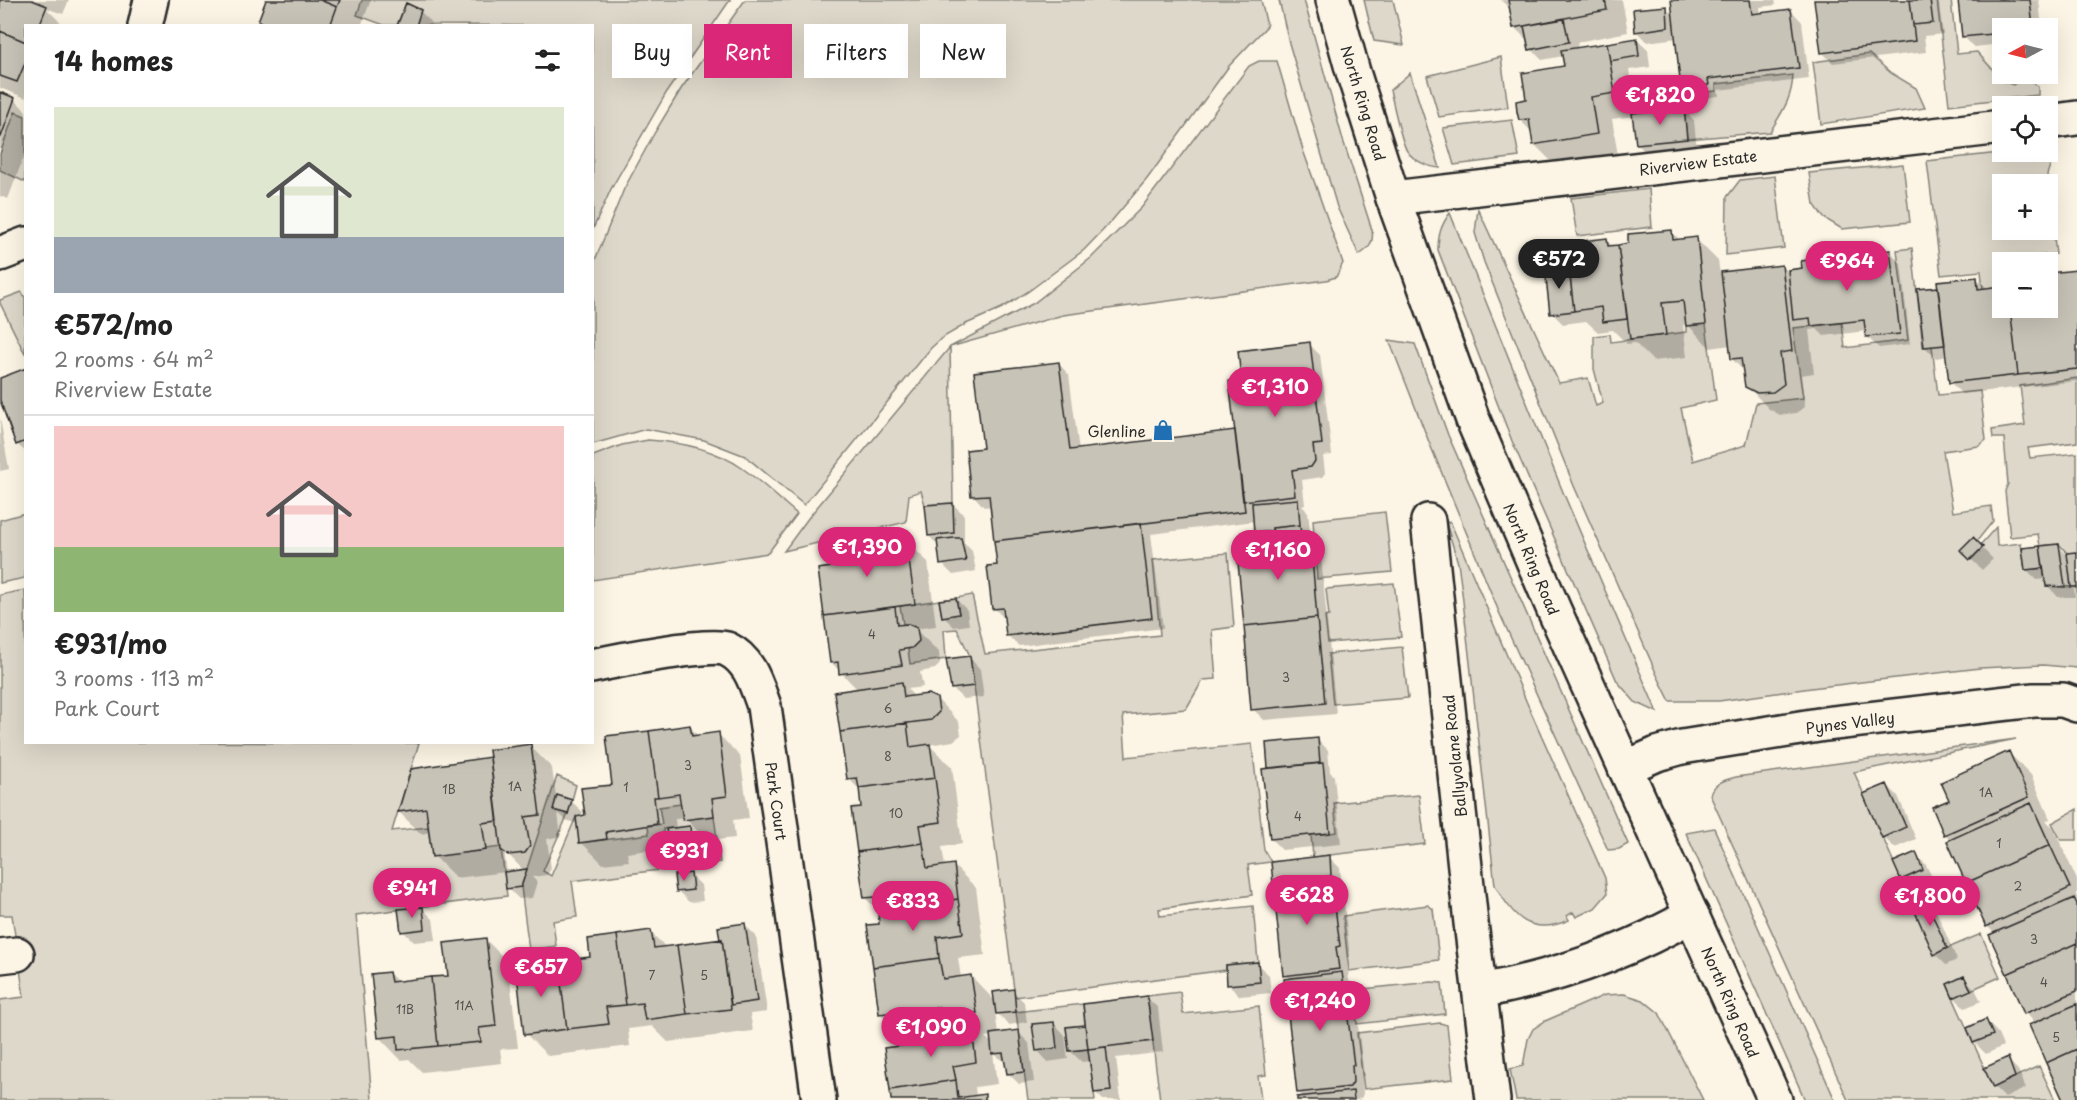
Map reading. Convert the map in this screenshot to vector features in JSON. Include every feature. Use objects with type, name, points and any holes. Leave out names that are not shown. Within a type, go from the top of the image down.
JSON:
[{"type":"street","points":[[145,24],[150,0]]},
{"type":"street","name":"North Ring Road","points":[[1333,0],[1393,198],[1473,420],[1554,610],[1775,1100]]},
{"type":"street","points":[[2058,121],[2077,118]]},
{"type":"street","name":"Riverview Estate","points":[[1393,198],[1992,128]]},
{"type":"street","points":[[0,254],[24,245]]},
{"type":"street","name":"Ballyvolane Road","points":[[1428,522],[1493,1100]]},
{"type":"street","name":"Park Court","points":[[594,666],[690,649],[725,648],[738,657],[753,673],[764,706],[819,1100]]},
{"type":"street","name":"Pynes Valley","points":[[1625,768],[1657,754],[1682,747],[1825,724],[2034,700],[2063,700],[2077,705]]},
{"type":"street","points":[[1480,991],[1545,977],[1627,948],[1661,933],[1692,915]]},
{"type":"shaded area","points":[[362,0],[730,0],[713,24],[704,24],[704,38],[692,55],[692,24],[612,24],[612,78],[676,78],[611,189],[594,227],[594,24],[416,24],[421,10],[406,3],[397,24],[381,24],[357,15]]},
{"type":"shaded area","points":[[745,0],[1261,0],[1267,26],[1229,66],[1147,179],[1084,250],[1029,291],[1002,308],[966,324],[942,338],[931,348],[804,505],[745,456],[704,440],[646,429],[594,444],[594,263],[624,189],[655,132],[704,57],[704,78],[792,78],[792,24],[728,24]]},
{"type":"shaded area","points":[[1279,0],[1304,0],[1343,140],[1372,230],[1370,245],[1359,255],[1337,207],[1289,43]]},
{"type":"shaded area","points":[[1364,0],[1393,0],[1404,45],[1374,41]]},
{"type":"shaded area","points":[[1937,0],[1951,0],[1957,54],[1977,52],[1992,69],[1992,84],[2035,84],[2038,87],[2038,95],[1992,96],[1992,100],[1949,105]]},
{"type":"shaded area","points":[[1869,54],[1891,73],[1916,88],[1925,108],[1821,124],[1813,62]]},
{"type":"shaded area","points":[[1501,57],[1508,107],[1439,117],[1427,76]]},
{"type":"shaded area","points":[[1259,61],[1277,61],[1303,150],[1343,263],[1336,277],[1063,315],[950,347],[1034,303],[1091,258],[1142,207],[1249,66]]},
{"type":"shaded area","points":[[1410,73],[1440,168],[1426,165],[1413,158],[1402,139],[1390,90]]},
{"type":"shaded area","points":[[1793,75],[1788,98],[1770,132],[1687,139],[1682,95],[1716,91],[1716,84]]},
{"type":"shaded area","points":[[15,112],[24,116],[24,182],[0,170],[0,154]]},
{"type":"shaded area","points":[[1512,120],[1519,157],[1454,165],[1443,128]]},
{"type":"shaded area","points":[[1992,154],[1992,162],[2051,162],[2047,174],[1992,174],[1992,240],[2054,240],[2056,252],[1992,252],[1992,288],[1983,289],[1981,271],[1941,275],[1927,161]]},
{"type":"shaded area","points":[[1903,164],[1910,222],[1842,229],[1824,218],[1814,204],[1809,173]]},
{"type":"shaded area","points":[[1775,176],[1784,248],[1726,255],[1727,197],[1740,180]]},
{"type":"shaded area","points":[[1649,189],[1652,227],[1577,236],[1571,198]]},
{"type":"shaded area","points":[[1478,209],[1559,383],[1588,378],[1596,406],[1603,403],[1594,369],[1594,336],[1610,334],[1611,342],[1686,332],[1686,326],[1706,324],[1716,400],[1681,408],[1693,461],[1746,445],[1756,403],[1803,398],[1793,328],[1842,323],[1845,348],[1908,340],[1897,250],[1912,248],[1923,347],[1932,346],[1938,395],[1980,391],[1986,440],[1979,446],[1943,451],[1953,512],[1991,506],[1993,521],[1977,541],[1973,537],[1961,551],[1971,560],[1996,527],[1997,546],[2021,543],[2025,570],[2043,568],[2046,586],[2077,587],[2077,668],[2043,665],[1980,668],[1719,701],[1670,701],[1574,486],[1484,262],[1475,233]]},
{"type":"shaded area","points":[[1450,213],[1563,492],[1657,712],[1635,702],[1617,681],[1512,441],[1438,250],[1441,230]]},
{"type":"shaded area","points":[[22,292],[24,296],[24,352],[0,303],[0,300]]},
{"type":"shaded area","points":[[1389,340],[1415,344],[1448,435],[1628,844],[1619,849],[1608,850],[1499,612]]},
{"type":"shaded area","points":[[950,347],[953,503],[925,505],[921,491],[909,495],[906,522],[784,551],[809,517]]},
{"type":"shaded area","points":[[2077,378],[2077,442],[2028,448],[2030,458],[2077,453],[2077,552],[2067,553],[2059,544],[2040,546],[2038,534],[2010,537],[2005,491],[2008,484],[2004,438],[1993,438],[1992,430],[2025,425],[2020,386]]},
{"type":"shaded area","points":[[648,440],[709,451],[732,461],[749,473],[797,514],[768,553],[594,580],[594,456],[622,445]]},
{"type":"shaded area","points":[[1385,512],[1392,572],[1317,579],[1313,520]]},
{"type":"shaded area","points":[[24,513],[24,578],[0,583],[0,520]]},
{"type":"shaded area","points":[[1450,521],[1527,703],[1605,878],[1607,894],[1595,908],[1576,917],[1573,912],[1567,916],[1569,920],[1555,925],[1533,925],[1524,921],[1516,915],[1495,885],[1462,592],[1458,563],[1446,523]]},
{"type":"shaded area","points":[[1228,553],[1234,627],[1212,630],[1216,679],[1203,680],[1186,709],[1123,715],[1126,757],[1252,744],[1264,850],[1271,862],[1248,865],[1252,895],[1159,909],[1160,916],[1253,906],[1258,962],[1226,965],[1226,970],[1015,997],[970,656],[957,629],[944,630],[946,659],[910,664],[908,649],[912,648],[917,628],[903,624],[900,606],[939,600],[942,617],[959,614],[956,598],[972,595],[985,654],[1160,635],[1153,560]]},
{"type":"shaded area","points":[[1394,583],[1401,637],[1328,643],[1325,617],[1329,616],[1326,589]]},
{"type":"shaded area","points":[[24,590],[24,744],[419,744],[392,831],[428,827],[432,856],[501,847],[507,896],[356,915],[372,1100],[0,1100],[0,1000],[24,997],[12,915],[0,915],[0,595]]},
{"type":"shaded area","points":[[1402,647],[1408,698],[1333,704],[1328,654]]},
{"type":"shaded area","points":[[2016,739],[1854,772],[1934,954],[1981,934],[2000,977],[1971,990],[1964,976],[1947,984],[1993,1087],[2039,1066],[2055,1100],[1848,1100],[1710,795],[1720,783],[1736,777]]},
{"type":"shaded area","points":[[557,776],[576,785],[572,800],[557,796],[553,810],[568,814],[543,871],[551,876],[576,817],[580,843],[649,834],[648,826],[662,824],[659,807],[681,804],[714,816],[720,862],[695,865],[690,826],[663,829],[667,869],[572,881],[577,917],[553,921],[556,946],[529,950],[521,887]]},
{"type":"shaded area","points":[[1419,795],[1425,844],[1313,857],[1311,835],[1337,832],[1334,803]]},
{"type":"shaded area","points":[[2077,809],[2077,840],[2061,840],[2052,823]]},
{"type":"shaded area","points":[[1714,828],[1835,1100],[1805,1100],[1686,833]]},
{"type":"shaded area","points":[[1428,905],[1433,909],[1439,960],[1349,971],[1343,916]]},
{"type":"shaded area","points":[[1442,983],[1445,1014],[1357,1024],[1353,990]]},
{"type":"shaded area","points":[[1180,992],[1183,1014],[1259,1006],[1266,1075],[1258,1076],[1261,1100],[1160,1100],[1147,996]]},
{"type":"shaded area","points":[[1624,994],[1643,1000],[1659,1013],[1703,1100],[1516,1100],[1510,1069],[1523,1066],[1528,1039],[1533,1029],[1545,1021],[1605,995]]},
{"type":"shaded area","points":[[1083,1004],[1085,1025],[1066,1027],[1069,1051],[1088,1049],[1095,1100],[1028,1100],[1016,1012]]},
{"type":"shaded area","points":[[1440,1023],[1447,1025],[1453,1079],[1364,1089],[1357,1033]]},
{"type":"building","points":[[0,0],[32,0],[47,6],[40,24],[24,24],[24,41],[0,31]]},
{"type":"building","points":[[266,0],[320,0],[337,7],[331,24],[265,24],[258,21]]},
{"type":"building","points":[[320,0],[340,0],[337,7]]},
{"type":"building","points":[[1508,0],[1605,0],[1607,10],[1513,28]]},
{"type":"building","points":[[1671,0],[1750,0],[1752,14],[1791,9],[1799,68],[1708,79],[1709,85],[1681,89]]},
{"type":"building","points":[[1814,0],[1910,0],[1915,41],[1821,53]]},
{"type":"building","points":[[1910,0],[1930,0],[1933,23],[1913,25]]},
{"type":"building","points":[[1958,0],[2030,0],[2032,18],[1992,18],[1992,34],[1962,37]]},
{"type":"building","points":[[406,3],[421,10],[417,24],[398,24]]},
{"type":"building","points":[[1667,6],[1668,27],[1635,32],[1633,9]]},
{"type":"building","points":[[1564,19],[1569,42],[1529,50],[1524,26]]},
{"type":"building","points":[[0,31],[24,41],[24,66],[17,82],[0,76]]},
{"type":"building","points":[[1637,38],[1639,56],[1610,61],[1607,43]]},
{"type":"building","points":[[1607,43],[1615,93],[1591,97],[1597,134],[1533,145],[1529,119],[1519,120],[1517,112],[1516,101],[1526,99],[1522,73],[1564,66],[1561,50]]},
{"type":"building","points":[[0,92],[15,98],[1,137],[0,137]]},
{"type":"building","points":[[1684,107],[1687,139],[1636,144],[1632,113]]},
{"type":"building","points":[[1672,230],[1673,240],[1697,237],[1706,324],[1686,326],[1683,301],[1662,303],[1666,335],[1630,339],[1618,245],[1628,243],[1628,234]]},
{"type":"building","points":[[1607,238],[1608,246],[1618,245],[1627,319],[1603,322],[1601,307],[1574,311],[1566,243]]},
{"type":"building","points":[[1890,250],[1900,334],[1866,337],[1864,320],[1811,326],[1810,318],[1793,320],[1788,270],[1802,268],[1801,261]]},
{"type":"building","points":[[1782,265],[1792,351],[1780,353],[1784,384],[1773,392],[1757,393],[1745,387],[1741,358],[1731,359],[1721,272]]},
{"type":"building","points":[[1569,267],[1574,311],[1550,314],[1545,269]]},
{"type":"building","points":[[2077,270],[2077,369],[2018,375],[2011,318],[2058,318],[2058,272]]},
{"type":"building","points":[[1977,277],[1978,289],[1992,287],[1992,318],[2011,318],[2018,375],[1949,383],[1937,281]]},
{"type":"building","points":[[1938,287],[1945,345],[1924,347],[1917,289]]},
{"type":"building","points":[[1310,342],[1322,444],[1313,445],[1315,461],[1311,467],[1292,470],[1295,495],[1243,501],[1229,381],[1241,379],[1238,351]]},
{"type":"building","points":[[1059,362],[1070,450],[1235,430],[1245,511],[994,541],[989,495],[971,496],[966,450],[983,448],[974,372]]},
{"type":"building","points":[[24,369],[24,442],[16,445],[0,400],[0,378]]},
{"type":"building","points":[[1298,499],[1300,525],[1272,528],[1272,531],[1254,533],[1252,503]]},
{"type":"building","points":[[953,503],[954,533],[928,536],[925,505]]},
{"type":"building","points":[[1141,523],[1152,618],[1006,636],[1003,608],[992,609],[987,566],[997,565],[994,541]]},
{"type":"building","points":[[1300,525],[1302,545],[1311,545],[1317,618],[1244,626],[1237,552],[1275,548],[1272,528]]},
{"type":"building","points":[[1973,537],[1983,547],[1970,560],[1960,550]]},
{"type":"building","points":[[961,538],[966,561],[940,565],[937,540]]},
{"type":"building","points":[[906,539],[915,604],[824,616],[818,569],[831,567],[828,549]]},
{"type":"building","points":[[2059,544],[2065,587],[2046,586],[2040,546]]},
{"type":"building","points":[[2040,546],[2043,568],[2025,570],[2022,548]]},
{"type":"building","points":[[2077,552],[2077,587],[2071,587],[2067,553]]},
{"type":"building","points":[[956,598],[959,614],[942,617],[939,600]]},
{"type":"building","points":[[895,607],[897,625],[908,624],[917,628],[919,641],[912,648],[899,650],[902,665],[839,674],[838,662],[830,663],[824,616]]},
{"type":"building","points":[[1317,618],[1325,703],[1251,710],[1244,626]]},
{"type":"building","points":[[970,656],[974,686],[951,689],[946,659]]},
{"type":"building","points":[[902,682],[904,697],[928,694],[937,698],[939,712],[931,720],[840,732],[834,692]]},
{"type":"building","points":[[907,723],[910,747],[930,744],[935,778],[859,788],[857,778],[847,779],[840,732]]},
{"type":"building","points":[[690,725],[692,736],[719,732],[727,796],[712,798],[714,816],[683,820],[679,794],[658,797],[649,731]]},
{"type":"building","points":[[649,731],[658,797],[654,797],[657,824],[606,832],[607,839],[579,843],[576,817],[585,815],[581,788],[612,785],[606,736]]},
{"type":"building","points":[[1318,738],[1320,763],[1268,768],[1266,743]]},
{"type":"building","points":[[531,744],[540,815],[525,817],[530,846],[525,853],[508,855],[501,850],[489,750]]},
{"type":"building","points":[[2009,751],[2029,797],[1944,835],[1932,807],[1949,800],[1941,782]]},
{"type":"building","points":[[490,757],[498,821],[482,823],[486,850],[432,857],[426,808],[398,812],[411,769]]},
{"type":"building","points":[[1323,763],[1330,833],[1270,839],[1262,769]]},
{"type":"building","points":[[935,778],[941,822],[920,825],[923,843],[857,852],[851,808],[861,807],[859,788]]},
{"type":"building","points":[[1887,784],[1906,827],[1882,838],[1863,794]]},
{"type":"building","points":[[557,795],[572,800],[568,814],[553,810]]},
{"type":"building","points":[[2031,803],[2050,845],[1966,883],[1947,841]]},
{"type":"building","points":[[690,826],[693,856],[671,858],[666,829]]},
{"type":"building","points":[[923,843],[927,868],[954,864],[958,899],[878,910],[875,897],[864,898],[857,852]]},
{"type":"building","points":[[2050,845],[2070,888],[1986,927],[1966,883]]},
{"type":"building","points":[[1916,852],[1923,870],[1901,880],[1893,862]]},
{"type":"building","points":[[1330,855],[1331,876],[1273,883],[1271,862]]},
{"type":"building","points":[[527,869],[521,887],[506,889],[504,872]]},
{"type":"building","points":[[691,873],[693,890],[676,892],[674,875]]},
{"type":"building","points":[[1331,876],[1340,946],[1336,947],[1339,969],[1283,976],[1273,883]]},
{"type":"building","points":[[2074,898],[2077,904],[2077,943],[2007,974],[1989,935]]},
{"type":"building","points":[[958,899],[963,933],[937,937],[939,958],[873,967],[867,925],[879,924],[878,910]]},
{"type":"building","points":[[1926,900],[1947,948],[1934,955],[1913,907]]},
{"type":"building","points":[[423,907],[425,929],[401,932],[398,909]]},
{"type":"building","points":[[745,923],[757,1001],[731,1005],[722,939],[720,940],[718,927]]},
{"type":"building","points":[[651,930],[654,948],[677,945],[687,1014],[645,1020],[642,1003],[626,1005],[617,935]]},
{"type":"building","points":[[617,935],[626,1005],[606,1007],[609,1024],[567,1029],[558,961],[590,957],[588,939]]},
{"type":"building","points":[[486,938],[496,1026],[479,1028],[481,1042],[438,1046],[431,977],[448,976],[444,943]]},
{"type":"building","points":[[722,939],[731,1009],[687,1014],[677,945]]},
{"type":"building","points":[[2077,943],[2077,991],[2024,1014],[2007,974]]},
{"type":"building","points":[[939,958],[943,979],[971,975],[977,1013],[940,1018],[939,1007],[879,1014],[873,967]]},
{"type":"building","points":[[558,961],[567,1029],[524,1035],[516,966]]},
{"type":"building","points":[[1258,962],[1260,982],[1227,985],[1226,965]]},
{"type":"building","points":[[389,972],[391,982],[431,977],[438,1046],[398,1050],[397,1036],[378,1038],[371,974]]},
{"type":"building","points":[[1342,972],[1354,1065],[1352,1065],[1353,1082],[1350,1087],[1297,1093],[1284,979]]},
{"type":"building","points":[[1964,976],[1971,990],[1953,998],[1947,984]]},
{"type":"building","points":[[1014,989],[1016,1012],[996,1014],[993,992]]},
{"type":"building","points":[[1147,996],[1153,1041],[1088,1049],[1083,1004]]},
{"type":"building","points":[[2077,1004],[2077,1049],[2046,1063],[2029,1025]]},
{"type":"building","points":[[1986,1019],[1993,1035],[1973,1043],[1967,1028]]},
{"type":"building","points":[[971,1020],[976,1062],[953,1066],[956,1080],[890,1090],[884,1048],[943,1040],[941,1024]]},
{"type":"building","points":[[1054,1022],[1057,1048],[1036,1051],[1032,1024]]},
{"type":"building","points":[[1085,1025],[1088,1049],[1069,1051],[1066,1027]]},
{"type":"building","points":[[1019,1030],[1024,1072],[1007,1074],[1003,1053],[992,1054],[990,1034]]},
{"type":"building","points":[[1106,1047],[1111,1091],[1094,1093],[1088,1049]]},
{"type":"building","points":[[2077,1049],[2077,1100],[2063,1100],[2046,1063]]},
{"type":"building","points":[[2008,1057],[2015,1077],[1993,1088],[1984,1068]]},
{"type":"building","points":[[956,1080],[958,1098],[985,1094],[985,1100],[891,1100],[890,1090]]},
{"type":"building","points":[[1353,1091],[1354,1100],[1297,1100],[1297,1097]]},
{"type":"place","name":"Glenline","points":[[1163,430]]}]
